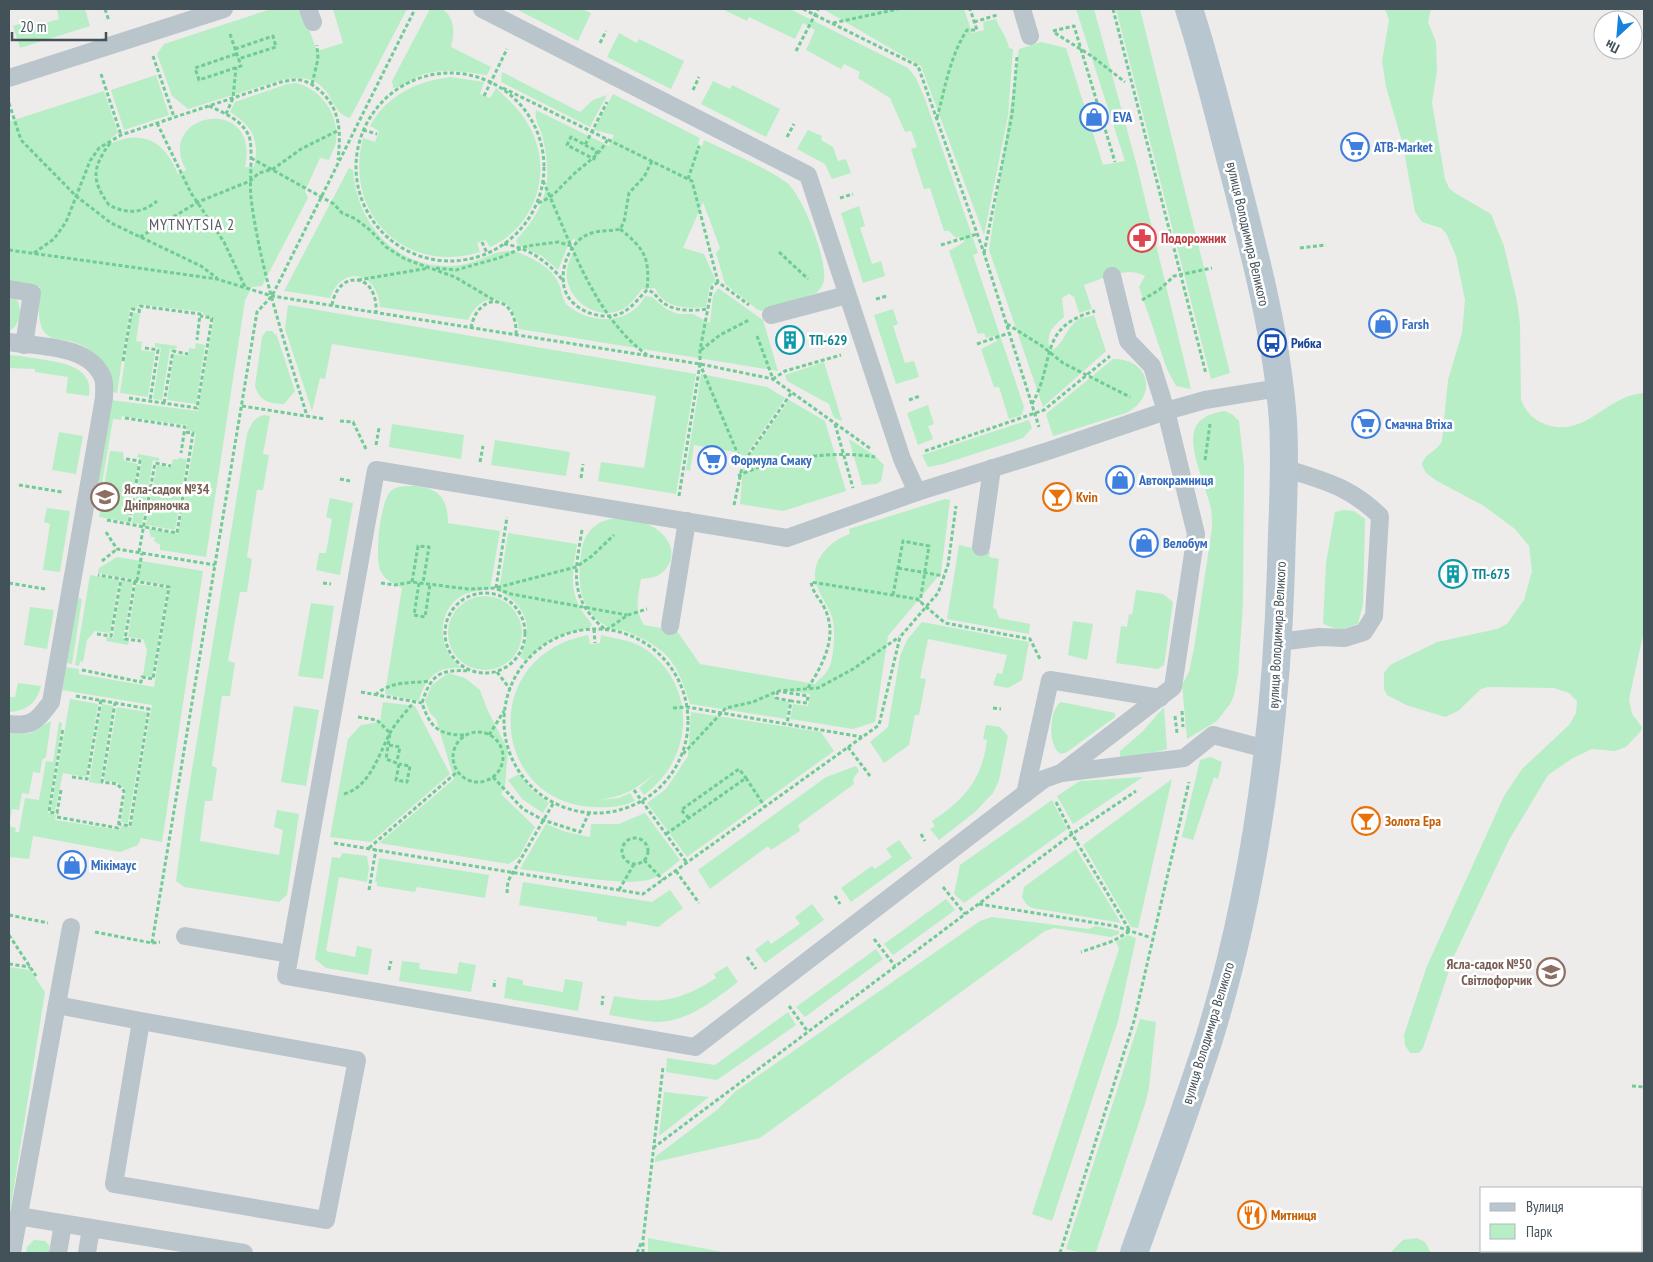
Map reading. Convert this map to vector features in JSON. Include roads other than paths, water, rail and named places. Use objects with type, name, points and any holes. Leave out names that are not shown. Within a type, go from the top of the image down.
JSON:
[{"type":"main road","name":"вулиця Володимира Великого","points":[[1134,1253],[1206,1049],[1253,858],[1270,750],[1278,642],[1284,468],[1279,388],[1272,343],[1244,212],[1189,9]]},
{"type":"lane","points":[[146,34],[180,9]]},
{"type":"lane","points":[[9,78],[222,9]]},
{"type":"lane","points":[[482,9],[808,175],[865,347],[893,458],[917,492]]},
{"type":"lane","points":[[1023,10],[1030,36]]},
{"type":"lane","points":[[1112,276],[1128,341],[1152,366],[1166,411],[1196,534],[1173,688],[1025,794],[696,1047],[286,976],[376,470],[787,538],[917,492],[1048,451],[1166,411],[1205,400],[1279,388]]},
{"type":"lane","points":[[9,289],[32,293],[16,343],[76,352],[96,367],[111,395],[87,497],[51,702],[32,724],[21,726],[9,724]]},
{"type":"lane","points":[[766,315],[847,294]]},
{"type":"lane","points":[[980,547],[992,468]]},
{"type":"lane","points":[[1278,642],[1319,637],[1345,638],[1364,632],[1374,616],[1380,516],[1362,499],[1341,486],[1284,468]]},
{"type":"lane","points":[[670,626],[676,586],[681,520]]},
{"type":"lane","points":[[1025,794],[1050,680],[1160,698]]},
{"type":"lane","points":[[1052,776],[1184,758],[1213,735],[1270,750]]},
{"type":"lane","points":[[12,1253],[71,927]]},
{"type":"lane","points":[[185,936],[290,954]]},
{"type":"lane","points":[[57,1006],[357,1060],[326,1220],[114,1184],[141,1022]]},
{"type":"lane","points":[[18,1216],[244,1253]]},
{"type":"lane","points":[[58,1253],[63,1224]]},
{"type":"lane","points":[[86,1253],[90,1228]]},
{"type":"place","name":"EVA","points":[[1094,117]]},
{"type":"place","name":"ATB-Market","points":[[1355,147]]},
{"type":"place","name":"Подорожник","points":[[1142,238]]},
{"type":"place","name":"Farsh","points":[[1383,324]]},
{"type":"place","name":"ТП-629","points":[[790,340]]},
{"type":"place","name":"Рибка","points":[[1272,343]]},
{"type":"place","name":"Смачна Втіха","points":[[1366,424]]},
{"type":"place","name":"Формула Смаку","points":[[712,460]]},
{"type":"place","name":"Автокрамниця","points":[[1120,480]]},
{"type":"place","name":"Ясла-садок №34 Дніпряночка","points":[[105,497]]},
{"type":"place","name":"Kvin","points":[[1057,497]]},
{"type":"place","name":"Велобум","points":[[1144,543]]},
{"type":"place","name":"ТП-675","points":[[1453,574]]},
{"type":"place","name":"Золота Ера","points":[[1366,821]]},
{"type":"place","name":"Мікімаус","points":[[72,865]]},
{"type":"place","name":"Ясла-садок №50 Світлофорчик","points":[[1551,972]]},
{"type":"place","name":"Митниця","points":[[1252,1215]]},
{"type":"district","name":"MYTNYTSIA 2","points":[[192,224]]}]
